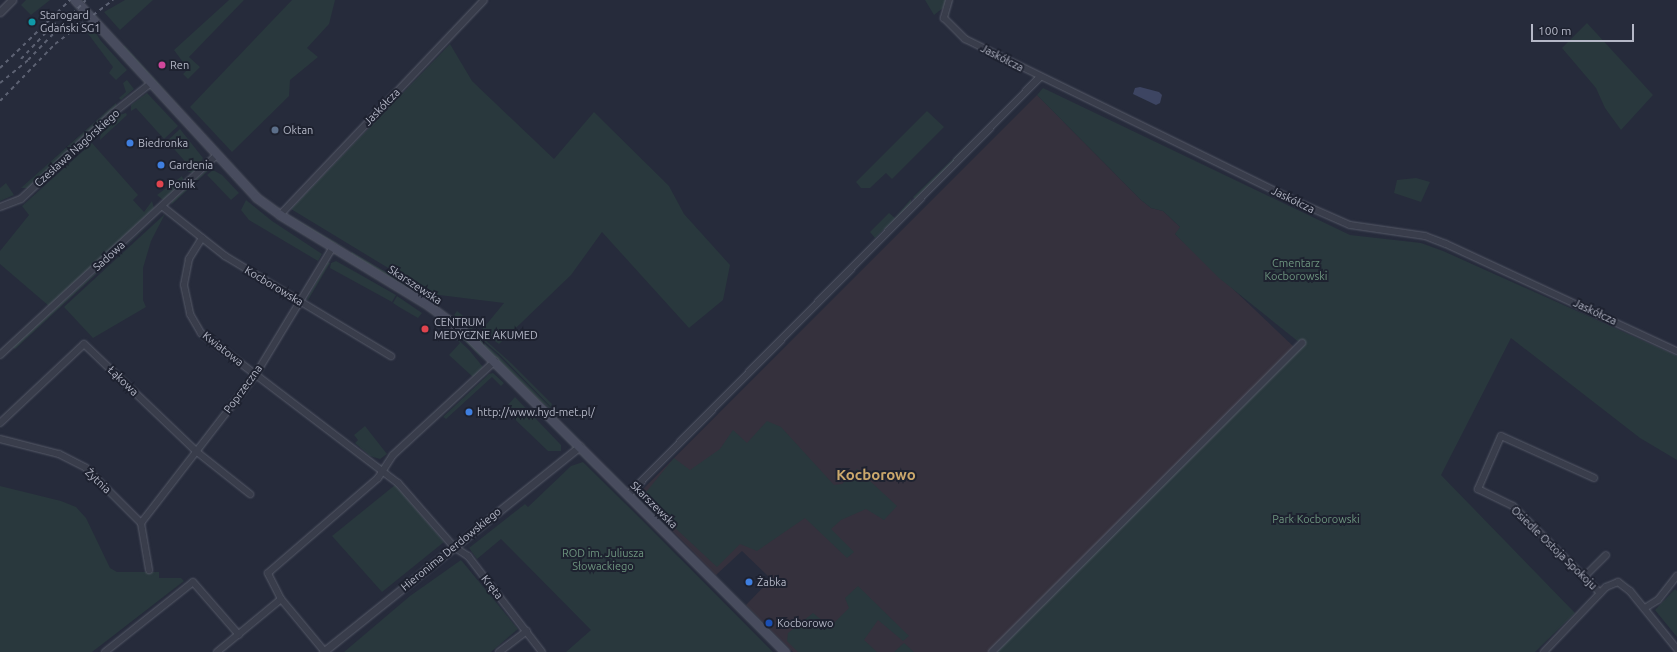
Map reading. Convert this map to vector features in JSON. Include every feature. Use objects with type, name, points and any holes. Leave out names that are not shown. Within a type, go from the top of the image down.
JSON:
[{"type":"main road","name":"Skarszewska","points":[[75,0],[216,156],[257,198],[280,215],[430,306],[463,331],[495,361],[785,652]]},
{"type":"street","points":[[0,12],[12,0]]},
{"type":"street","name":"Jaskółcza","points":[[280,215],[484,0]]},
{"type":"street","name":"Jaskółcza","points":[[949,0],[944,18],[964,39],[1335,220],[1350,225],[1425,236],[1446,244],[1677,351]]},
{"type":"street","points":[[628,495],[1040,77]]},
{"type":"street","name":"Czesława Nagórskiego","points":[[0,207],[21,199],[114,113],[151,83]]},
{"type":"street","name":"Sadowa","points":[[0,355],[216,156]]},
{"type":"street","name":"Kocborowska","points":[[163,206],[225,256],[391,356]]},
{"type":"street","name":"Kwiatowa","points":[[202,238],[189,259],[184,285],[190,314],[201,333],[383,471]]},
{"type":"street","name":"Poprzeczna","points":[[141,523],[256,374],[333,247]]},
{"type":"street","points":[[992,652],[1302,343]]},
{"type":"street","name":"Łąkowa","points":[[0,423],[84,344],[197,452],[250,494]]},
{"type":"street","points":[[324,652],[281,600],[268,573],[383,471],[393,455],[495,361]]},
{"type":"street","name":"Osiedle Ostoja Spokoju","points":[[1594,478],[1501,436],[1478,489],[1513,506],[1600,593]]},
{"type":"street","name":"Żytnia","points":[[0,439],[68,458],[86,468],[141,523]]},
{"type":"street","name":"Hieronima Derdowskiego","points":[[324,652],[580,446]]},
{"type":"street","name":"Kręta","points":[[383,471],[398,483],[454,547],[468,556],[542,652]]},
{"type":"street","points":[[141,523],[149,570]]},
{"type":"street","points":[[1584,576],[1606,555]]},
{"type":"street","points":[[1645,608],[1658,600],[1675,584],[1677,576]]},
{"type":"street","points":[[105,652],[194,582],[238,635]]},
{"type":"street","points":[[1544,652],[1600,593],[1612,583],[1624,585],[1645,608],[1677,649]]},
{"type":"street","points":[[217,652],[281,600]]},
{"type":"street","points":[[499,652],[527,631]]},
{"type":"shaded area","points":[[1037,95],[1141,200],[1151,208],[1163,211],[1181,228],[1175,234],[1294,347],[988,652],[793,652],[746,605],[771,579],[742,551],[716,575],[637,495]]},
{"type":"green space","points":[[26,0],[50,0],[31,15],[21,5]]},
{"type":"green space","points":[[125,0],[153,0],[120,30],[104,12]]},
{"type":"green space","points":[[229,0],[244,0],[189,57],[200,67],[188,79],[183,74],[188,69],[174,50]]},
{"type":"green space","points":[[292,0],[335,0],[329,24],[307,48],[318,57],[290,80],[289,96],[232,152],[190,107]]},
{"type":"green space","points":[[925,0],[946,0],[943,8],[934,15]]},
{"type":"green space","points":[[1587,23],[1653,95],[1621,130],[1605,108],[1596,88],[1562,48]]},
{"type":"green space","points":[[92,27],[101,41],[127,70],[116,80],[109,73],[113,67],[86,31]]},
{"type":"green space","points":[[450,44],[472,81],[554,159],[594,112],[669,186],[684,214],[730,265],[723,300],[689,328],[602,232],[571,275],[499,344],[481,331],[504,303],[431,294],[291,209]]},
{"type":"green space","points":[[124,45],[172,98],[124,48]]},
{"type":"green space","points":[[127,80],[134,89],[121,100],[119,98],[126,92],[123,83]]},
{"type":"green space","name":"Park Kocborowski","points":[[1043,88],[1350,235],[1421,243],[1443,251],[1677,356],[1677,460],[1640,438],[1511,338],[1441,475],[1575,613],[1535,652],[997,652],[1300,343],[1219,278],[1175,234],[1180,227],[1163,211],[1151,208],[1141,200],[1037,95]]},
{"type":"green space","points":[[147,93],[178,126],[164,139],[136,108],[131,111],[131,105]]},
{"type":"green space","points":[[116,103],[117,107],[28,188],[21,188]]},
{"type":"green space","points":[[927,111],[944,127],[892,179],[886,173],[870,188],[861,188],[856,182]]},
{"type":"green space","points":[[126,113],[127,115],[100,140],[101,131],[119,115]]},
{"type":"green space","points":[[180,129],[203,158],[199,168],[192,173],[187,171],[190,167],[167,141]]},
{"type":"green space","points":[[972,141],[972,144],[915,199],[913,197]]},
{"type":"green space","points":[[92,143],[138,195],[133,200],[144,212],[152,201],[154,208],[49,306],[0,264],[0,251],[29,215],[22,206]]},
{"type":"green space","points":[[210,167],[210,169],[171,205],[172,201]]},
{"type":"green space","points":[[213,170],[222,175],[239,193],[231,200],[207,175]]},
{"type":"green space","points":[[182,176],[184,181],[163,200],[157,195]]},
{"type":"green space","points":[[1416,178],[1430,182],[1421,202],[1394,193],[1397,180]]},
{"type":"green space","points":[[6,183],[14,195],[0,201],[0,188]]},
{"type":"green space","points":[[911,199],[911,204],[875,238],[870,232],[889,213],[895,218]]},
{"type":"green space","points":[[246,200],[272,221],[322,254],[318,261],[249,220],[241,210]]},
{"type":"green space","points":[[163,212],[15,349],[13,347]]},
{"type":"green space","points":[[165,214],[151,241],[143,268],[143,300],[146,307],[93,338],[64,307]]},
{"type":"green space","points":[[287,214],[349,250],[312,231]]},
{"type":"green space","points":[[352,252],[413,288],[430,300],[351,254]]},
{"type":"green space","points":[[336,261],[396,295],[392,302],[330,268],[331,263]]},
{"type":"green space","points":[[328,262],[330,263],[308,300],[307,299]]},
{"type":"green space","points":[[397,296],[422,313],[418,318],[393,303]]},
{"type":"green space","points":[[457,311],[467,319],[465,322],[511,363],[552,404],[551,407],[501,356],[454,315]]},
{"type":"green space","points":[[460,322],[497,354],[557,414],[540,401]]},
{"type":"green space","points":[[452,329],[471,343],[483,359]]},
{"type":"green space","points":[[451,333],[469,350],[483,367],[473,377],[449,355],[460,343]]},
{"type":"green space","points":[[493,373],[504,383],[501,386],[492,377],[446,419],[443,417],[489,374]]},
{"type":"green space","points":[[515,397],[561,445],[561,451],[548,451],[504,409]]},
{"type":"green space","points":[[767,421],[781,427],[834,485],[842,484],[857,469],[897,506],[884,520],[866,509],[841,520],[831,529],[854,552],[847,558],[805,518],[757,551],[740,544],[717,567],[642,497],[674,458],[690,470],[720,449],[733,430],[747,443]]},
{"type":"green space","points":[[365,426],[387,454],[380,459],[370,456],[355,443],[358,440],[354,435]]},
{"type":"green space","name":"ROD im. Juliusza Słowackiego","points":[[583,462],[773,652],[566,652],[591,630],[501,539],[477,559],[469,548],[525,504],[528,507],[571,466]]},
{"type":"green space","points":[[395,485],[444,542],[382,592],[332,536]]},
{"type":"green space","points":[[0,486],[61,501],[76,507],[86,518],[110,568],[117,572],[159,572],[159,578],[181,578],[184,581],[92,652],[0,652]]},
{"type":"green space","points":[[461,560],[518,629],[491,652],[344,652],[410,596]]},
{"type":"green space","points":[[858,586],[909,636],[903,641],[878,620],[864,640],[877,652],[798,652],[787,641],[788,633],[813,613],[830,627],[849,608],[845,598]]},
{"type":"green space","points":[[1675,589],[1677,591],[1677,637],[1655,610]]},
{"type":"green space","points":[[904,643],[914,652],[894,652]]},
{"type":"water","points":[[1140,87],[1159,92],[1162,95],[1160,103],[1156,105],[1133,94],[1135,88]]},
{"type":"railway","points":[[0,68],[70,0]]},
{"type":"railway","points":[[0,83],[28,60],[86,0]]},
{"type":"railway","points":[[0,101],[55,44],[113,0]]},
{"type":"railway","points":[[21,59],[55,23]]},
{"type":"place","name":"Starogard Gdański SG1","points":[[32,22]]},
{"type":"place","name":"Ren","points":[[162,65]]},
{"type":"place","name":"Oktan","points":[[275,130]]},
{"type":"place","name":"Biedronka","points":[[130,143]]},
{"type":"place","name":"Gardenia","points":[[161,165]]},
{"type":"place","name":"Ponik","points":[[160,184]]},
{"type":"place","name":"CENTRUM MEDYCZNE AKUMED","points":[[425,329]]},
{"type":"place","name":"http://www.hyd-met.pl/","points":[[469,412]]},
{"type":"place","name":"Żabka","points":[[749,582]]},
{"type":"place","name":"Kocborowo","points":[[769,623]]},
{"type":"district","name":"Kocborowo","points":[[876,475]]},
{"type":"park label","name":"Cmentarz Kocborowski","points":[[1296,270]]}]
